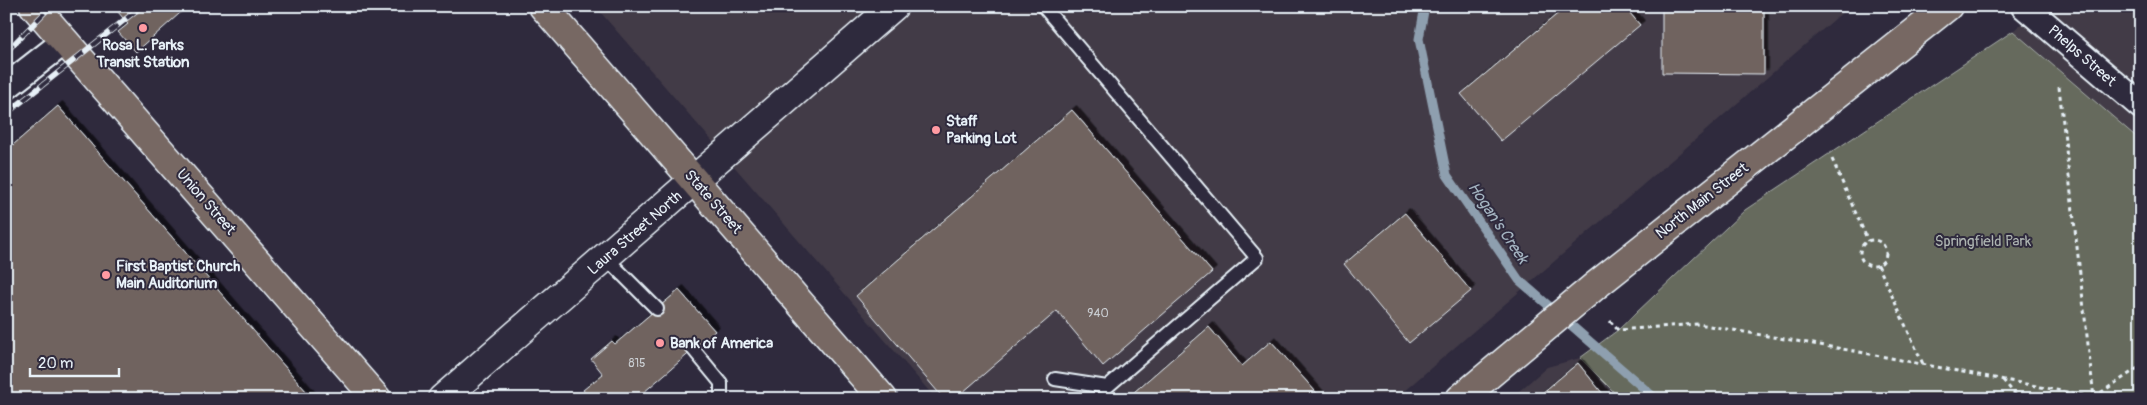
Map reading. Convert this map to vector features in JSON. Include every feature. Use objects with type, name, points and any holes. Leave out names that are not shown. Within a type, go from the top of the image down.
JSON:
[{"type":"main road","name":"Union Street","points":[[34,6],[377,399]]},
{"type":"main road","name":"State Street","points":[[543,6],[883,399]]},
{"type":"main road","name":"North Main Street","points":[[1460,399],[1595,286],[1948,6]]},
{"type":"street","name":"Laura Street North","points":[[442,399],[894,6]]},
{"type":"street","name":"Phelps Street","points":[[2024,6],[2141,106]]},
{"type":"street","points":[[6,87],[65,41]]},
{"type":"lane","points":[[1043,6],[1257,258],[1107,388],[1055,379]]},
{"type":"lane","points":[[606,258],[657,309]]},
{"type":"lane","points":[[693,350],[721,383],[720,399]]},
{"type":"path","points":[[2059,87],[2094,398]]},
{"type":"path","points":[[1832,160],[1868,240]]},
{"type":"path","points":[[1868,240],[1877,240],[1885,246],[1886,254],[1878,265],[1870,266],[1861,258],[1862,246],[1868,240]]},
{"type":"path","points":[[1878,265],[1923,364]]},
{"type":"path","points":[[1610,321],[1618,330],[1698,324],[1923,364],[2103,399]]},
{"type":"path","points":[[2094,398],[2141,366]]},
{"type":"path","points":[[2002,380],[2019,399]]},
{"type":"shaded area","points":[[595,6],[1850,6],[1395,399],[936,399]]},
{"type":"shaded area","points":[[2041,6],[2141,6],[2141,141],[2013,31]]},
{"type":"shaded area","points":[[1580,358],[1621,399],[1510,399],[1547,367]]},
{"type":"green space","name":"Springfield Park","points":[[2013,31],[2141,141],[2141,399],[1621,399],[1580,358],[1618,330],[1745,210]]},
{"type":"building","name":"Rosa L. Parks Transit Station","points":[[113,6],[188,6],[136,52],[118,32],[128,24]]},
{"type":"building","points":[[1567,6],[1624,6],[1640,25],[1501,141],[1461,94]]},
{"type":"building","points":[[1662,6],[1764,6],[1764,74],[1662,73]]},
{"type":"building","name":"First Baptist Church Main Auditorium","points":[[58,106],[313,399],[6,399],[6,151]]},
{"type":"building","points":[[1072,110],[1212,272],[1103,366],[1057,311],[955,399],[944,399],[856,296]]},
{"type":"building","points":[[1405,213],[1471,291],[1409,343],[1344,264]]},
{"type":"building","name":"Bank of America","points":[[679,290],[715,331],[636,399],[590,399],[583,390],[603,374],[591,359],[612,341],[615,344]]},
{"type":"building","points":[[1209,327],[1242,366],[1271,341],[1322,399],[1126,399]]},
{"type":"building","points":[[1578,363],[1607,399],[1535,399]]},
{"type":"waterway","name":"Hogan's Creek","points":[[1425,6],[1419,39],[1447,175],[1519,280],[1656,399]]},
{"type":"railway","points":[[6,52],[51,6]]},
{"type":"railway","points":[[6,114],[142,6]]},
{"type":"place","name":"Rosa L. Parks Transit Station","points":[[143,28]]},
{"type":"place","name":"Staff Parking Lot","points":[[936,130]]},
{"type":"place","name":"First Baptist Church Main Auditorium","points":[[106,275]]},
{"type":"place","name":"Bank of America","points":[[660,343]]}]
